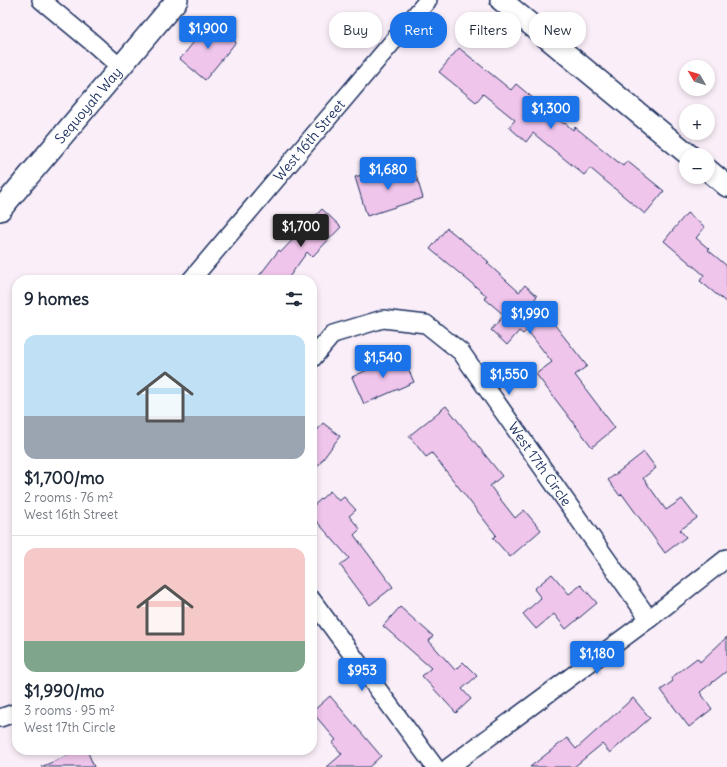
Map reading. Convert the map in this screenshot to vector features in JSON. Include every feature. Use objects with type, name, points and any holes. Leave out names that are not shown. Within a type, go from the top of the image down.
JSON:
[{"type":"street","points":[[41,0],[120,67]]},
{"type":"street","name":"Sequoyah Way","points":[[0,210],[177,0]]},
{"type":"street","name":"West 16th Street","points":[[195,275],[428,0]]},
{"type":"street","points":[[501,0],[681,148]]},
{"type":"street","points":[[715,176],[727,186]]},
{"type":"street","name":"West 17th Circle","points":[[317,353],[333,334],[383,319],[426,324],[461,352],[648,619]]},
{"type":"street","points":[[449,767],[648,619],[727,558]]},
{"type":"street","points":[[317,607],[435,767]]},
{"type":"street","points":[[0,718],[12,714]]},
{"type":"building","points":[[211,21],[236,42],[205,80],[180,59]]},
{"type":"building","points":[[459,48],[511,90],[516,84],[564,124],[565,123],[573,130],[575,127],[623,166],[627,161],[664,191],[645,214],[590,168],[584,175],[533,133],[526,142],[509,127],[515,120],[483,94],[476,102],[439,72]]},
{"type":"building","points":[[414,169],[423,198],[367,216],[355,177],[378,170],[381,179]]},
{"type":"building","points":[[322,209],[341,227],[312,257],[307,252],[291,275],[260,275],[279,250],[281,252]]},
{"type":"building","points":[[687,213],[705,227],[696,238],[727,266],[727,303],[700,281],[704,275],[664,241]]},
{"type":"building","points":[[447,228],[489,262],[487,263],[519,292],[525,285],[537,296],[532,303],[554,324],[587,366],[575,375],[615,428],[592,447],[536,374],[552,362],[527,330],[523,334],[519,331],[507,345],[491,330],[504,315],[484,298],[487,296],[430,249]]},
{"type":"building","points":[[402,354],[414,382],[364,404],[352,377]]},
{"type":"building","points":[[446,406],[502,476],[490,486],[515,518],[524,510],[541,530],[510,557],[493,538],[496,535],[432,453],[426,457],[409,436]]},
{"type":"building","points":[[323,423],[340,436],[317,467],[317,431]]},
{"type":"building","points":[[644,452],[656,468],[643,478],[666,510],[682,499],[697,518],[680,530],[686,537],[665,553],[622,494],[620,496],[608,480]]},
{"type":"building","points":[[330,491],[339,501],[344,497],[356,510],[349,516],[360,529],[354,535],[393,587],[370,605],[340,565],[349,558],[317,522],[317,503]]},
{"type":"building","points":[[552,574],[569,594],[581,585],[597,603],[566,629],[554,614],[536,629],[523,614],[541,598],[534,589]]},
{"type":"building","points":[[400,607],[433,636],[429,641],[455,670],[463,662],[477,676],[462,689],[471,699],[456,713],[422,676],[431,668],[383,626]]},
{"type":"building","points":[[727,637],[727,671],[700,692],[712,709],[689,727],[661,690],[673,681],[671,678],[697,658],[700,662]]},
{"type":"building","points":[[330,696],[381,756],[369,767],[327,767],[342,754],[332,743],[336,740],[317,718],[317,708]]},
{"type":"building","points":[[633,698],[650,718],[610,753],[602,744],[574,767],[530,767],[567,738],[576,749]]},
{"type":"building","points":[[69,755],[89,755],[94,767],[41,767]]}]
